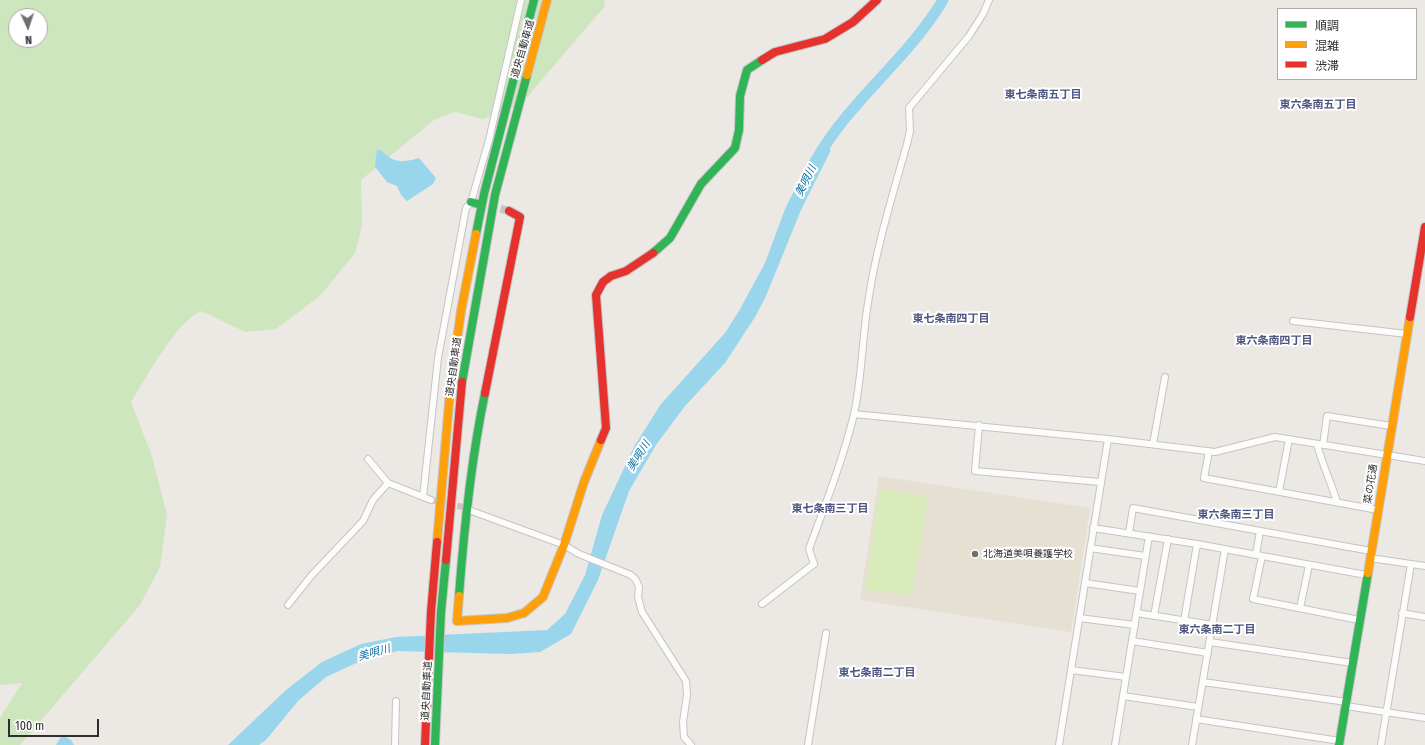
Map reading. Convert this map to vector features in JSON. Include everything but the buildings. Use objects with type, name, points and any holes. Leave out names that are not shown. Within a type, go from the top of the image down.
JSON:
[{"type":"main road","name":"道央自動車道","points":[[425,745],[431,612],[450,392],[461,311],[484,194],[534,0]]},
{"type":"main road","name":"道央自動車道","points":[[435,745],[441,612],[460,392],[495,195],[547,0]]},
{"type":"main road","points":[[509,211],[520,217],[491,359],[465,508],[457,621],[507,618],[524,613],[535,606],[543,597],[564,545],[584,482],[606,428],[596,295],[603,282],[644,260],[670,238],[701,184],[735,148],[739,130],[740,96],[747,70],[775,52],[825,39],[853,22],[877,0]]},
{"type":"main road","name":"菜の花通","points":[[1340,743],[1366,575],[1425,227]]},
{"type":"street","points":[[423,497],[438,358],[466,208],[474,203],[521,0]]},
{"type":"street","points":[[762,604],[814,564],[808,549],[833,485],[854,414],[871,282],[881,235],[910,131],[909,108],[969,36],[984,14],[989,0]]},
{"type":"street","points":[[1293,321],[1407,334]]},
{"type":"street","points":[[1153,444],[1165,376]]},
{"type":"street","points":[[854,414],[979,425],[1215,452],[1275,437],[1425,461]]},
{"type":"street","points":[[1337,502],[1331,482],[1322,464],[1320,444],[1327,416],[1391,426]]},
{"type":"street","points":[[979,425],[975,471],[1100,482]]},
{"type":"street","points":[[1059,745],[1108,439]]},
{"type":"street","points":[[1279,492],[1289,439]]},
{"type":"street","points":[[1209,451],[1204,478],[1378,510]]},
{"type":"street","points":[[368,459],[388,483],[431,500]]},
{"type":"street","points":[[288,605],[310,576],[363,521],[373,500],[388,483]]},
{"type":"street","points":[[465,508],[564,545],[579,554],[631,575],[636,580],[639,587],[639,605],[642,612],[686,681],[687,695],[683,722],[684,737],[691,745]]},
{"type":"street","points":[[1129,533],[1133,508],[1260,531],[1425,566]]},
{"type":"street","points":[[1094,528],[1197,544],[1366,575]]},
{"type":"street","points":[[1260,531],[1259,555],[1253,599],[1359,620]]},
{"type":"street","points":[[1115,745],[1149,536]]},
{"type":"street","points":[[1154,616],[1168,539]]},
{"type":"street","points":[[1184,621],[1197,544]]},
{"type":"street","points":[[1090,548],[1145,556]]},
{"type":"street","points":[[1192,745],[1225,549]]},
{"type":"street","points":[[1381,745],[1385,713],[1411,564]]},
{"type":"street","points":[[1300,608],[1309,565]]},
{"type":"street","points":[[1085,583],[1140,591]]},
{"type":"street","points":[[1137,613],[1212,626]]},
{"type":"street","points":[[1402,613],[1425,617]]},
{"type":"street","points":[[1079,618],[1135,625]]},
{"type":"street","points":[[808,745],[826,633]]},
{"type":"street","points":[[1132,641],[1208,653]]},
{"type":"street","points":[[1210,642],[1352,663]]},
{"type":"street","points":[[1071,670],[1126,677]]},
{"type":"street","points":[[1203,682],[1346,704],[1385,713],[1425,718]]},
{"type":"street","points":[[1123,696],[1198,707]]},
{"type":"street","points":[[395,745],[396,701]]},
{"type":"street","points":[[1196,719],[1340,743]]},
{"type":"shaded area","name":"北海道美唄養護学校","points":[[879,476],[1090,508],[1071,632],[860,600]]},
{"type":"green space","points":[[0,0],[604,0],[605,6],[521,104],[483,119],[455,112],[434,120],[361,180],[362,226],[355,253],[320,296],[276,329],[245,332],[201,311],[191,317],[181,327],[153,365],[131,402],[152,456],[167,515],[160,567],[140,605],[20,745],[0,745],[0,718],[22,683],[0,685]]},
{"type":"green space","points":[[880,489],[928,497],[912,596],[865,589]]},
{"type":"water","points":[[819,145],[831,150],[801,210],[766,296],[755,317],[725,363],[685,406],[656,445],[629,491],[598,580],[571,634],[540,652],[512,654],[398,651],[365,659],[326,677],[298,701],[266,740],[259,745],[228,745],[286,690],[322,662],[361,644],[396,637],[547,630],[565,614],[585,575],[602,515],[635,445],[661,404],[725,333],[739,311],[765,263],[785,209],[808,162]]},
{"type":"water","points":[[377,149],[391,159],[399,161],[419,158],[436,178],[433,184],[407,201],[401,195],[397,186],[387,182],[375,167]]},
{"type":"water","points":[[62,735],[71,740],[74,745],[56,745]]},
{"type":"waterway","name":"美唄川","points":[[817,159],[830,138],[862,98],[913,41],[943,0]]},
{"type":"tunnel","points":[[489,206],[509,211]]},
{"type":"tunnel","points":[[431,500],[463,507]]},
{"type":"traffic: fast","points":[[476,234],[484,194],[534,0]]},
{"type":"traffic: fast","points":[[653,253],[670,238],[701,184],[735,148],[739,130],[740,96],[747,70],[762,60]]},
{"type":"traffic: fast","points":[[462,382],[495,195],[527,75]]},
{"type":"traffic: fast","points":[[471,202],[478,204]]},
{"type":"traffic: fast","points":[[459,596],[469,494],[485,393]]},
{"type":"traffic: fast","points":[[435,745],[441,612],[446,560]]},
{"type":"traffic: fast","points":[[1339,745],[1368,573]]},
{"type":"traffic: slow","points":[[527,75],[547,0]]},
{"type":"traffic: slow","points":[[437,542],[450,392],[461,311],[476,234]]},
{"type":"traffic: slow","points":[[1368,573],[1410,317]]},
{"type":"traffic: slow","points":[[459,596],[457,621],[507,618],[524,613],[543,597],[564,545],[584,482],[601,440]]},
{"type":"traffic: jam","points":[[762,60],[775,52],[825,39],[853,22],[877,0]]},
{"type":"traffic: jam","points":[[485,393],[520,217],[509,211]]},
{"type":"traffic: jam","points":[[1410,317],[1425,227]]},
{"type":"traffic: jam","points":[[601,440],[606,428],[596,295],[603,282],[611,276],[626,271],[653,253]]},
{"type":"traffic: jam","points":[[446,560],[462,382]]},
{"type":"traffic: jam","points":[[425,745],[431,612],[437,542]]},
{"type":"place","name":"北海道美唄養護学校","points":[[975,554]]},
{"type":"district","name":"東七条南五丁目","points":[[1043,95]]},
{"type":"district","name":"東六条南五丁目","points":[[1318,105]]},
{"type":"district","name":"東七条南四丁目","points":[[951,319]]},
{"type":"district","name":"東六条南四丁目","points":[[1274,341]]},
{"type":"district","name":"東七条南三丁目","points":[[830,509]]},
{"type":"district","name":"東六条南三丁目","points":[[1236,515]]},
{"type":"district","name":"東六条南二丁目","points":[[1217,630]]},
{"type":"district","name":"東七条南二丁目","points":[[877,673]]}]
